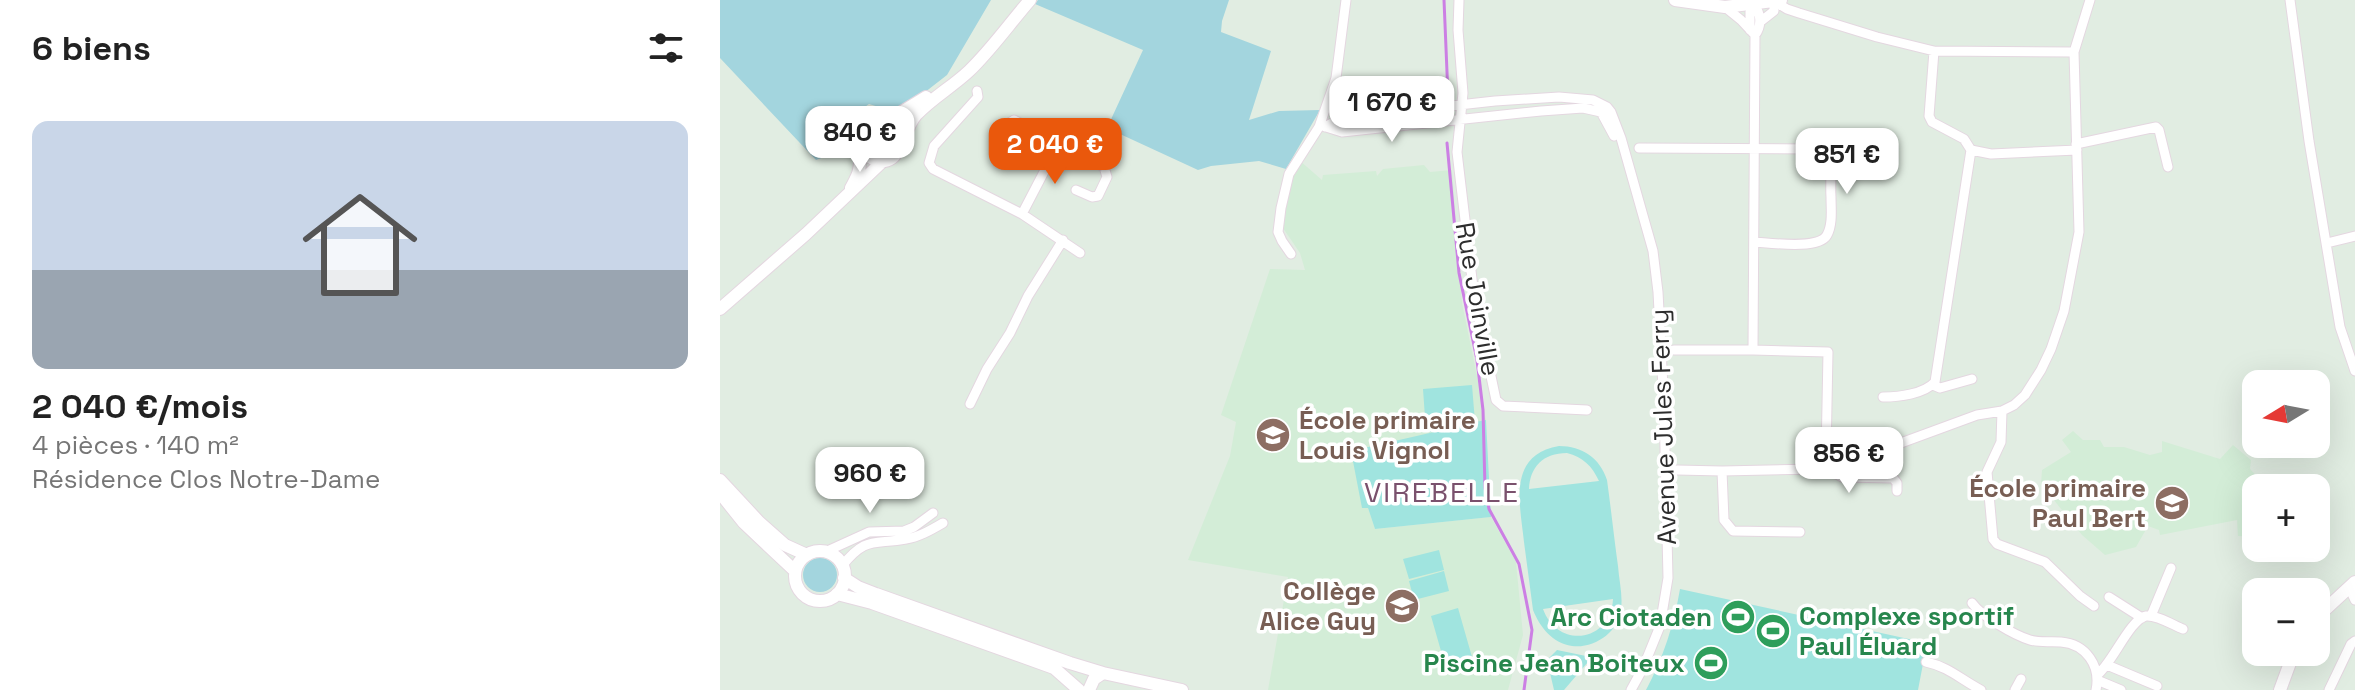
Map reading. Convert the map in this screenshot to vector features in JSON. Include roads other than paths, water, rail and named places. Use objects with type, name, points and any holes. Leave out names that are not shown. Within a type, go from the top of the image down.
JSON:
[{"type":"street","points":[[720,309],[883,161],[897,153],[901,139],[919,112],[967,73],[1030,0]]},
{"type":"street","points":[[1291,254],[1278,232],[1281,208],[1289,174],[1322,127],[1336,78],[1346,0]]},
{"type":"street","name":"Rue Joinville","points":[[1459,0],[1462,105],[1457,152],[1470,274],[1496,400],[1503,406],[1587,410]]},
{"type":"street","points":[[1677,0],[1725,7],[1781,0]]},
{"type":"street","points":[[1860,458],[1977,415],[2002,411],[2020,401],[2041,370],[2064,311],[2079,232],[2074,52],[2090,0]]},
{"type":"street","points":[[2290,0],[2307,128],[2340,327],[2355,371]]},
{"type":"street","points":[[1753,32],[1774,11],[1774,1]]},
{"type":"street","points":[[1774,1],[1799,13],[1934,51],[2074,52]]},
{"type":"street","points":[[1754,5],[1759,10],[1760,22]]},
{"type":"street","points":[[1753,350],[1755,148],[1750,12],[1754,5]]},
{"type":"street","points":[[1725,7],[1753,32]]},
{"type":"street","points":[[1933,385],[1971,150],[1964,139],[1932,122],[1929,116],[1934,51]]},
{"type":"street","points":[[848,195],[859,171],[862,133],[866,126],[905,112],[944,84],[967,73]]},
{"type":"street","points":[[977,91],[978,97],[934,146],[929,163],[941,174],[1022,214],[1080,253]]},
{"type":"street","name":"Avenue Jules Ferry","points":[[1322,127],[1341,118],[1559,97],[1600,103],[1611,112],[1648,230],[1656,269],[1664,407],[1668,561],[1665,602],[1648,658],[1631,689]]},
{"type":"street","name":"Avenue Jules Ferry","points":[[1322,127],[1342,132],[1541,111],[1594,110],[1601,112],[1605,118],[1628,165]]},
{"type":"street","points":[[1007,154],[999,150],[997,143],[1014,120],[1104,167],[1107,177],[1098,196],[1092,197],[1076,190]]},
{"type":"street","points":[[887,121],[895,126],[901,139]]},
{"type":"street","points":[[1971,150],[2004,154],[2076,147],[2156,127],[2168,167]]},
{"type":"street","points":[[1022,214],[1059,143]]},
{"type":"street","points":[[861,147],[870,158],[883,161]]},
{"type":"street","points":[[1639,148],[1813,149],[1826,154],[1830,165],[1831,223],[1828,234],[1812,244],[1754,242]]},
{"type":"street","points":[[2327,243],[2355,236]]},
{"type":"street","points":[[970,404],[1028,296],[1063,240]]},
{"type":"street","points":[[720,301],[746,285]]},
{"type":"street","points":[[1674,350],[1828,352],[1826,468]]},
{"type":"street","points":[[1883,397],[1903,395],[1933,385],[1940,388],[1972,379]]},
{"type":"street","points":[[2002,411],[2001,442],[1987,472],[1993,539],[1997,544],[2045,562],[2094,606]]},
{"type":"street","points":[[1677,470],[1809,470],[1849,462]]},
{"type":"street","points":[[1826,468],[1842,477],[1893,478],[1897,491]]},
{"type":"street","points":[[1722,471],[1724,520],[1733,531],[1800,532]]},
{"type":"street","points":[[720,480],[785,545],[807,555]]},
{"type":"street","points":[[720,493],[744,523],[795,571]]},
{"type":"street","points":[[933,513],[904,531],[869,532],[825,552],[807,555],[795,571],[800,592],[822,601],[837,594],[872,603],[1054,668],[1079,690]]},
{"type":"street","points":[[837,594],[843,572],[853,553],[864,544],[910,538],[943,523]]},
{"type":"street","points":[[825,552],[835,557],[843,572],[858,587],[876,594],[1103,673],[1182,690]]},
{"type":"street","points":[[2097,682],[2134,626],[2147,617],[2171,568]]},
{"type":"street","points":[[2352,585],[2355,600]]},
{"type":"street","points":[[2330,605],[2352,585]]},
{"type":"street","points":[[2109,597],[2147,617],[2183,629]]},
{"type":"street","points":[[1972,603],[1980,612],[2021,637],[2039,642],[2061,642],[2079,648],[2093,660],[2097,682]]},
{"type":"street","points":[[2329,690],[2355,641]]},
{"type":"street","points":[[1926,662],[1943,666],[1981,690]]},
{"type":"street","points":[[2107,665],[2157,686]]},
{"type":"street","points":[[2280,690],[2289,666]]},
{"type":"street","points":[[1089,690],[1094,679],[1103,673]]},
{"type":"street","points":[[1120,676],[1129,690]]},
{"type":"street","points":[[1955,690],[1957,677]]},
{"type":"street","points":[[2015,690],[2021,679]]},
{"type":"street","points":[[2097,682],[2121,690]]},
{"type":"waterway","points":[[1444,0],[1448,96]]},
{"type":"waterway","points":[[1447,143],[1459,273],[1477,360],[1483,410],[1485,488],[1489,509],[1519,564],[1532,630],[1524,690]]},
{"type":"place","name":"École primaire Louis Vignol","points":[[1273,435]]},
{"type":"place","name":"École primaire Paul Bert","points":[[2172,503]]},
{"type":"place","name":"Collège Alice Guy","points":[[1402,606]]},
{"type":"place","name":"Arc Ciotaden","points":[[1738,617]]},
{"type":"place","name":"Complexe sportif Paul Éluard","points":[[1773,631]]},
{"type":"place","name":"Piscine Jean Boiteux","points":[[1711,663]]},
{"type":"district","name":"VIREBELLE","points":[[1442,492]]}]
